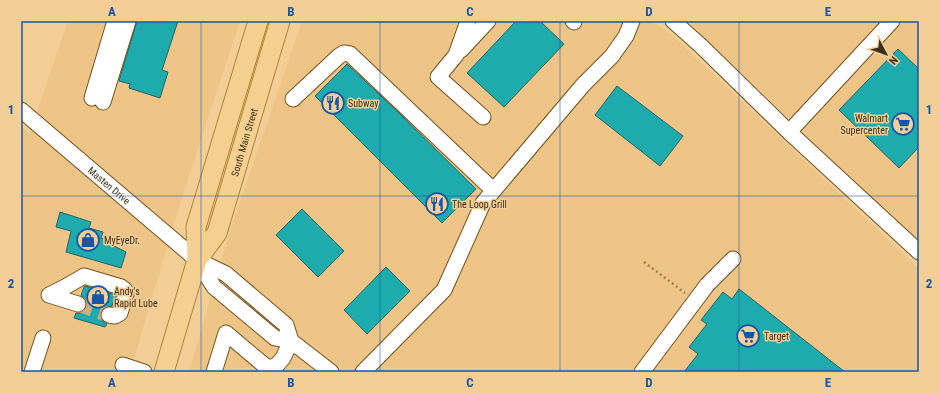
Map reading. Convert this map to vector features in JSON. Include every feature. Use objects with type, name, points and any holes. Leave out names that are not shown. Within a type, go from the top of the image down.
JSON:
[{"type":"main road","name":"South Main Street","points":[[164,372],[197,260],[196,227],[258,21]]},
{"type":"main road","name":"South Main Street","points":[[197,260],[217,233],[280,21]]},
{"type":"street","points":[[115,21],[98,100],[128,21]]},
{"type":"street","points":[[456,55],[468,21]]},
{"type":"street","points":[[483,117],[438,77],[456,55],[488,21]]},
{"type":"street","points":[[363,372],[444,290],[483,203],[583,85],[612,56],[626,36],[632,21]]},
{"type":"street","points":[[673,21],[700,45],[789,132],[919,252]]},
{"type":"street","points":[[789,132],[892,21]]},
{"type":"street","points":[[293,99],[339,56],[344,53],[350,54],[493,190]]},
{"type":"street","name":"Masten Drive","points":[[21,110],[197,260],[226,274],[286,324],[291,340]]},
{"type":"street","points":[[642,372],[707,285],[733,259]]},
{"type":"street","points":[[78,304],[49,295],[84,276],[121,287],[125,290],[126,294],[120,313],[114,316],[109,315]]},
{"type":"street","points":[[215,372],[226,333],[264,365],[270,368],[280,369],[291,340],[331,372]]},
{"type":"street","points":[[32,372],[42,338]]},
{"type":"street","points":[[123,365],[144,372]]},
{"type":"path","points":[[644,262],[695,301]]},
{"type":"shaded area","points":[[68,21],[240,21],[182,197],[130,372],[21,372],[21,127],[29,134]]},
{"type":"shaded area","points":[[302,21],[651,21],[672,35],[919,269],[919,372],[189,372],[229,234]]},
{"type":"shaded area","points":[[687,21],[919,21],[919,244]]},
{"type":"building","points":[[137,21],[178,21],[162,70],[168,72],[160,98],[129,88],[130,84],[119,81]]},
{"type":"building","points":[[516,21],[540,21],[564,44],[504,107],[467,73]]},
{"type":"building","points":[[898,49],[919,69],[919,147],[899,168],[839,110]]},
{"type":"building","points":[[347,64],[476,189],[442,223],[315,96]]},
{"type":"building","points":[[617,86],[683,136],[660,166],[595,115]]},
{"type":"building","points":[[302,209],[344,251],[318,277],[276,235]]},
{"type":"building","name":"MyEyeDr.","points":[[60,212],[91,222],[89,228],[103,232],[101,238],[115,242],[114,246],[126,252],[121,268],[66,252],[71,231],[56,227]]},
{"type":"building","points":[[386,267],[410,291],[367,334],[344,310]]},
{"type":"building","name":"Andy's Rapid Lube","points":[[85,286],[116,295],[112,306],[106,307],[100,313],[103,322],[107,324],[105,327],[74,318],[76,313],[80,313],[86,307],[87,302],[81,296]]},
{"type":"building","name":"Target","points":[[739,289],[845,372],[684,372],[698,354],[689,347],[707,324],[701,320],[723,292],[732,299]]},
{"type":"tunnel","points":[[78,304],[109,315]]},
{"type":"place","name":"Subway","points":[[333,103]]},
{"type":"place","name":"Walmart Supercenter","points":[[903,124]]},
{"type":"place","name":"The Loop Grill","points":[[437,204]]},
{"type":"place","name":"MyEyeDr.","points":[[88,240]]},
{"type":"place","name":"Andy's Rapid Lube","points":[[98,297]]},
{"type":"place","name":"Target","points":[[748,336]]}]
